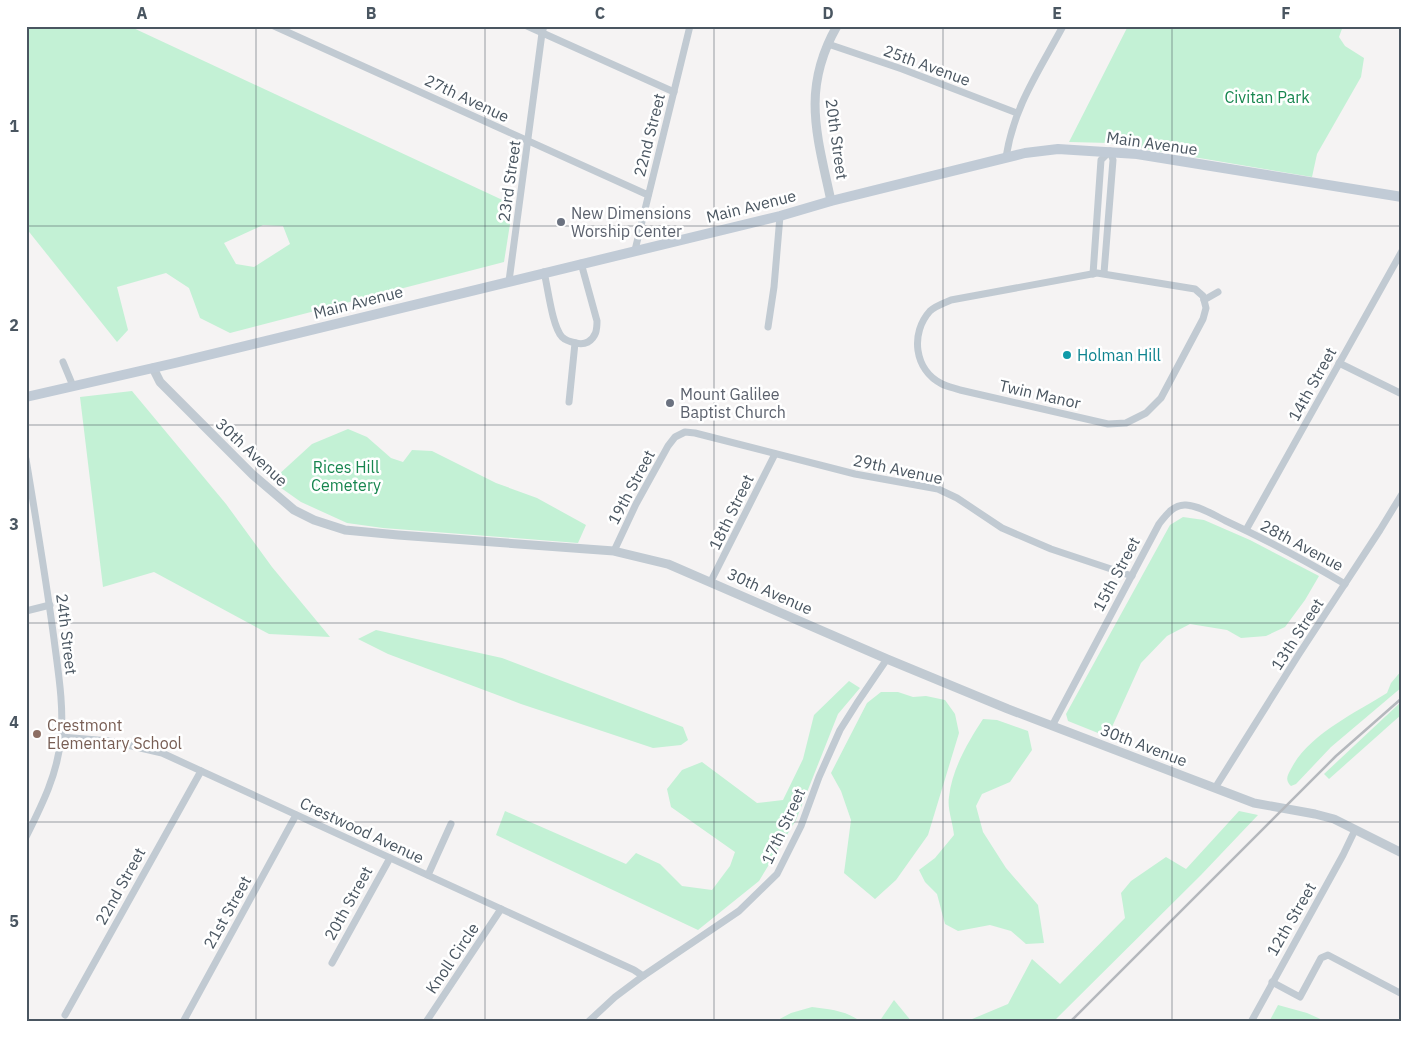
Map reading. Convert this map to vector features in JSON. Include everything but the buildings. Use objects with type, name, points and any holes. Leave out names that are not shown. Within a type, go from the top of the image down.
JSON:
[{"type":"main road","name":"Main Avenue","points":[[26,397],[780,216],[831,201],[1006,157],[1058,149],[1137,154],[1402,197]]},
{"type":"street","name":"27th Avenue","points":[[274,26],[648,195]]},
{"type":"street","points":[[527,26],[543,30],[674,92]]},
{"type":"street","name":"22nd Street","points":[[635,250],[690,26]]},
{"type":"street","name":"20th Street","points":[[831,201],[817,133],[815,112],[816,80],[821,60],[837,26]]},
{"type":"street","points":[[1006,157],[1017,113],[1063,26]]},
{"type":"street","name":"23rd Street","points":[[509,281],[543,30]]},
{"type":"street","name":"25th Avenue","points":[[828,44],[902,69],[1017,113]]},
{"type":"street","points":[[1093,274],[1101,160],[1110,151],[1113,160],[1104,273]]},
{"type":"street","points":[[768,327],[780,216]]},
{"type":"street","name":"14th Street","points":[[1246,530],[1402,251]]},
{"type":"street","points":[[544,272],[556,327],[569,342],[587,343],[597,330],[597,322],[581,263]]},
{"type":"street","name":"Twin Manor","points":[[1104,273],[1195,289],[1203,296],[1206,308],[1198,329],[1161,398],[1146,414],[1126,423],[1108,424],[960,390],[941,383],[924,369],[917,348],[920,327],[931,310],[950,300],[1104,273]]},
{"type":"street","points":[[1204,300],[1218,292]]},
{"type":"street","points":[[569,402],[575,343]]},
{"type":"street","points":[[63,362],[73,386]]},
{"type":"street","points":[[1339,363],[1402,394]]},
{"type":"street","name":"30th Avenue","points":[[153,368],[160,382],[253,475],[294,510],[314,520],[345,530],[614,551],[668,564],[888,659],[1052,726],[1264,806],[1316,814],[1334,819],[1402,853]]},
{"type":"street","name":"29th Avenue","points":[[675,437],[685,432],[695,433],[854,474],[938,489],[956,498],[1002,528],[1051,549],[1132,576]]},
{"type":"street","name":"19th Street","points":[[614,551],[650,479],[675,437]]},
{"type":"street","name":"18th Street","points":[[711,581],[775,454]]},
{"type":"street","name":"24th Street","points":[[26,459],[50,605],[61,698],[61,737],[51,784],[26,837]]},
{"type":"street","name":"13th Street","points":[[1215,788],[1402,494]]},
{"type":"street","name":"15th Street","points":[[1052,726],[1159,524],[1166,515],[1175,508],[1186,505],[1204,510],[1246,530]]},
{"type":"street","name":"28th Avenue","points":[[1246,530],[1345,584]]},
{"type":"street","points":[[26,611],[50,605]]},
{"type":"street","name":"17th Street","points":[[588,1022],[615,997],[643,976],[738,911],[777,874],[801,826],[819,777],[840,730],[888,659]]},
{"type":"street","name":"Crestwood Avenue","points":[[61,737],[110,741],[162,753],[634,970],[643,976]]},
{"type":"street","name":"22nd Street","points":[[64,1015],[201,771]]},
{"type":"street","name":"21st Street","points":[[183,1022],[296,815]]},
{"type":"street","points":[[428,875],[451,824]]},
{"type":"street","name":"12th Street","points":[[1251,1022],[1355,830]]},
{"type":"street","name":"20th Street","points":[[332,962],[390,858]]},
{"type":"street","name":"Knoll Circle","points":[[426,1022],[501,909]]},
{"type":"street","points":[[1272,982],[1300,997],[1321,958],[1324,955],[1328,955],[1402,994]]},
{"type":"green space","points":[[26,26],[129,26],[513,205],[504,262],[230,333],[200,318],[189,288],[166,273],[117,287],[128,330],[117,342],[26,228]],"holes":[[[263,225],[283,226],[290,244],[254,267],[236,264],[224,243]]]},
{"type":"green space","name":"Civitan Park","points":[[1128,26],[1343,26],[1339,37],[1345,46],[1364,58],[1361,77],[1317,154],[1312,177],[1110,143],[1069,142]]},
{"type":"green space","points":[[132,391],[226,504],[272,567],[330,637],[269,634],[154,572],[103,587],[80,397]]},
{"type":"green space","name":"Rices Hill Cemetery","points":[[348,429],[367,437],[391,458],[403,462],[412,450],[432,451],[496,483],[537,498],[586,525],[578,543],[383,528],[347,523],[301,502],[274,483],[277,476],[312,444]]},
{"type":"green space","points":[[1183,517],[1204,520],[1250,540],[1319,576],[1305,600],[1285,627],[1266,636],[1241,638],[1227,630],[1190,624],[1167,636],[1141,663],[1112,727],[1098,733],[1068,721],[1066,714],[1170,525]]},
{"type":"green space","points":[[376,630],[502,658],[683,727],[688,740],[681,745],[653,748],[521,704],[388,654],[358,639]]},
{"type":"green space","points":[[1402,670],[1402,687],[1331,747],[1296,784],[1291,786],[1287,780],[1288,774],[1309,746],[1333,726],[1387,693],[1391,683]]},
{"type":"green space","points":[[849,681],[860,688],[838,714],[796,820],[759,881],[698,930],[496,835],[505,811],[626,864],[636,853],[660,864],[682,886],[712,890],[730,866],[735,852],[671,807],[667,789],[682,770],[702,762],[757,803],[783,800],[803,759],[814,715]]},
{"type":"green space","points":[[881,692],[898,692],[913,697],[926,696],[945,700],[955,714],[959,733],[928,835],[896,880],[875,899],[844,873],[851,820],[841,791],[831,773],[867,703]]},
{"type":"green space","points":[[1402,701],[1402,714],[1329,779],[1324,774]]},
{"type":"green space","points":[[983,719],[997,720],[1028,731],[1032,750],[1010,782],[982,794],[976,806],[983,832],[1006,868],[1038,905],[1044,943],[1026,944],[1011,931],[990,925],[958,931],[945,924],[937,894],[925,882],[919,870],[935,858],[954,835],[949,806],[953,776],[961,756]]},
{"type":"green space","points":[[1239,811],[1258,815],[1201,875],[1053,1022],[965,1022],[1008,1004],[1032,959],[1060,984],[1125,918],[1121,893],[1131,881],[1166,857],[1186,869]]},
{"type":"green space","points":[[894,1000],[912,1022],[879,1022]]},
{"type":"green space","points":[[1278,1005],[1307,1013],[1327,1022],[1269,1022]]},
{"type":"green space","points":[[812,1007],[844,1013],[861,1022],[774,1022],[791,1013]]},
{"type":"railway","points":[[1070,1022],[1336,756],[1402,698]]},
{"type":"place","name":"New Dimensions Worship Center","points":[[561,222]]},
{"type":"place","name":"Holman Hill","points":[[1067,355]]},
{"type":"place","name":"Mount Galilee Baptist Church","points":[[670,403]]},
{"type":"place","name":"Crestmont Elementary School","points":[[37,734]]}]
